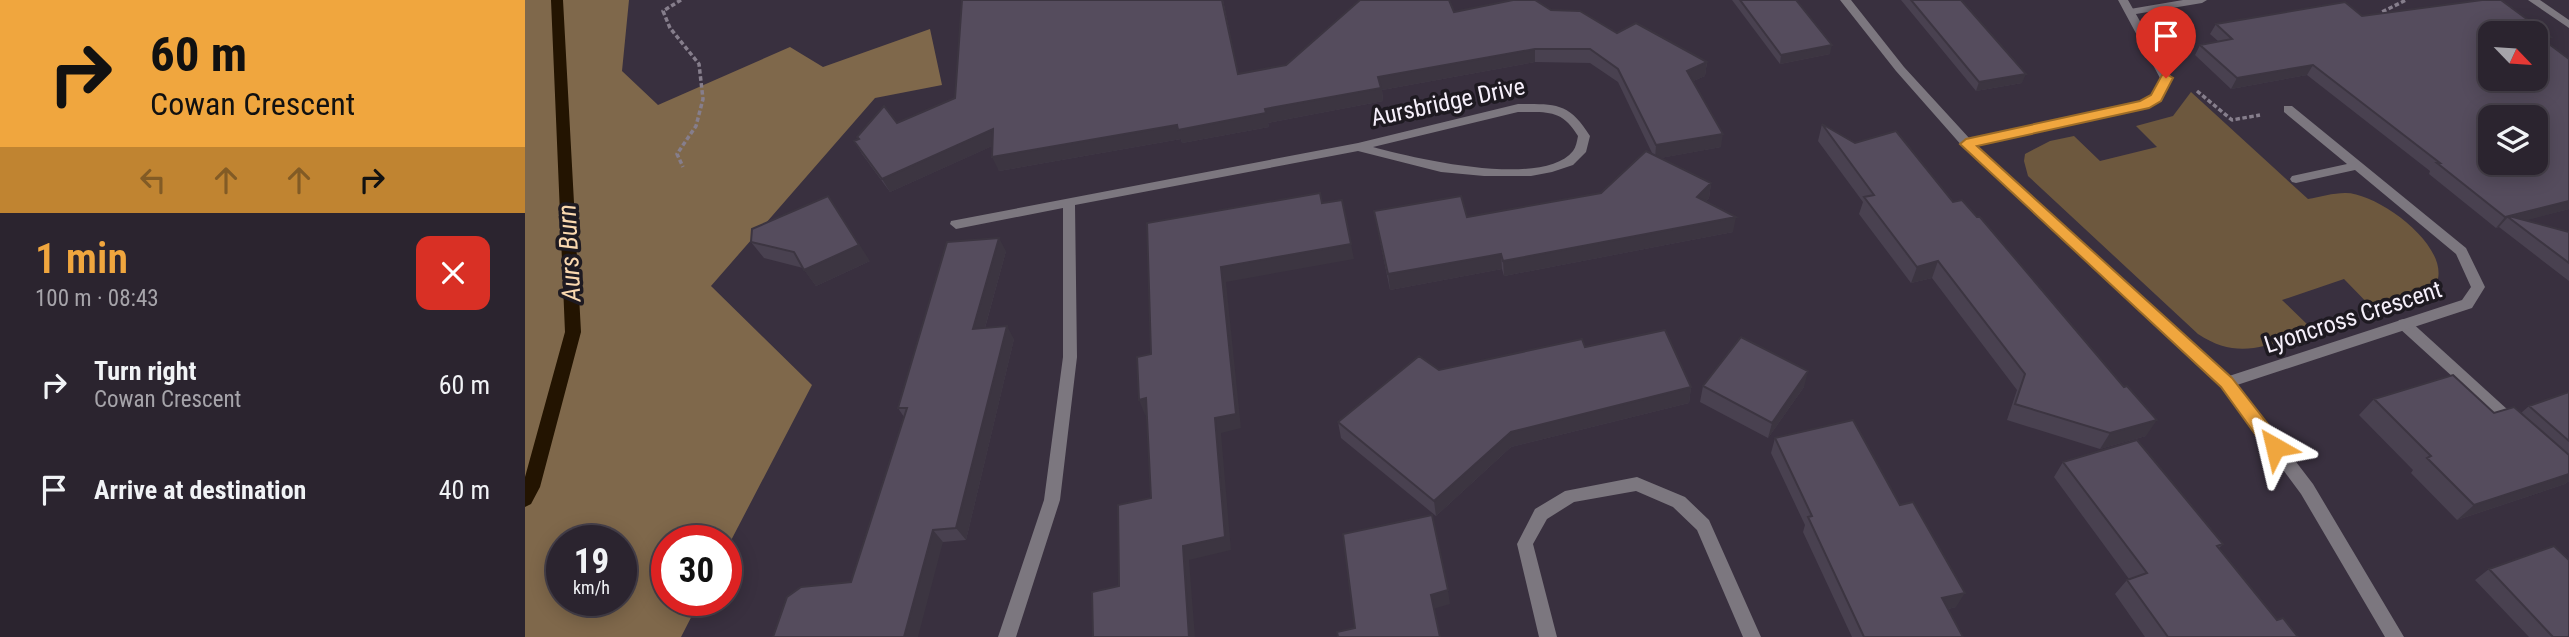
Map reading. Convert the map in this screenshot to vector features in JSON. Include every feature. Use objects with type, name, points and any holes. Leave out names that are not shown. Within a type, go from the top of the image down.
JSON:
[{"type":"street","points":[[1845,0],[1900,69],[1966,144],[2227,383],[2307,489],[2395,637]]},
{"type":"street","points":[[1966,144],[2144,105],[2157,98],[2166,78],[2123,0]]},
{"type":"street","points":[[2130,12],[2202,0]]},
{"type":"street","points":[[2533,0],[2569,25]]},
{"type":"street","name":"Aursbridge Drive","points":[[956,224],[1358,147],[1518,108],[1548,108],[1563,113],[1575,121],[1584,136],[1580,152],[1565,163],[1520,172],[1476,171],[1427,165],[1358,147]]},
{"type":"street","name":"Lyoncross Crescent","points":[[2227,383],[2467,304],[2478,287],[2461,251],[2288,109]]},
{"type":"street","points":[[2296,179],[2355,166]]},
{"type":"street","points":[[1007,637],[1052,500],[1070,357],[1069,202]]},
{"type":"street","points":[[2405,324],[2528,437]]},
{"type":"street","points":[[1548,637],[1525,544],[1541,514],[1571,496],[1637,484],[1679,502],[1703,525],[1752,637]]},
{"type":"path","points":[[681,0],[663,11],[670,28],[699,64],[703,99],[696,126],[677,155],[683,167]]},
{"type":"path","points":[[2385,19],[2382,12],[2406,0]]},
{"type":"path","points":[[2166,78],[2200,92],[2232,120],[2288,109]]},
{"type":"shaded area","points":[[525,0],[629,0],[622,71],[658,105],[790,47],[823,67],[930,29],[942,85],[875,98],[711,286],[812,385],[739,525],[651,525],[651,616],[692,616],[681,637],[525,637]]},
{"type":"shaded area","points":[[2191,92],[2308,199],[2340,193],[2360,196],[2379,203],[2415,230],[2429,247],[2437,264],[2438,280],[2428,295],[2411,305],[2378,314],[2344,279],[2282,300],[2313,330],[2255,348],[2228,347],[2198,334],[2028,176],[2025,154],[2050,141],[2074,136],[2100,161],[2157,147],[2136,126],[2173,116]]},
{"type":"building","points":[[962,0],[1222,0],[1238,74],[1286,65],[1360,0],[1449,0],[1454,12],[1513,0],[1535,0],[1551,10],[1580,11],[1617,33],[1636,23],[1707,62],[1687,71],[1723,134],[1656,145],[1618,69],[1590,49],[1535,49],[1378,77],[1381,88],[1265,109],[1266,113],[1178,130],[1177,125],[992,157],[993,129],[882,179],[854,141],[859,139],[857,137],[884,106],[897,123],[955,98]]},
{"type":"building","points":[[1740,0],[1796,0],[1832,45],[1781,55]]},
{"type":"building","points":[[1911,0],[1961,0],[2026,74],[1979,82]]},
{"type":"building","points":[[2482,0],[2501,0],[2529,21],[2478,21],[2478,91],[2548,91],[2548,43],[2569,59],[2569,201],[2509,216],[2569,232],[2569,263],[2505,217],[2313,65],[2237,78],[2200,45],[2232,39],[2216,24],[2345,2],[2362,16]]},
{"type":"building","points":[[1822,124],[1855,143],[1896,131],[1953,202],[1962,200],[1980,217],[2124,387],[2127,386],[2157,420],[2110,433],[2015,404],[2025,374],[1938,261],[1917,267],[1864,197],[1874,195]]},
{"type":"building","points":[[1646,151],[1711,183],[1697,197],[1736,217],[1503,261],[1501,254],[1388,274],[1374,211],[1461,196],[1467,217],[1601,193]]},
{"type":"building","points":[[1320,193],[1322,203],[1342,200],[1351,244],[1221,267],[1236,414],[1215,418],[1225,537],[1183,546],[1189,637],[1093,637],[1092,592],[1119,586],[1118,505],[1151,498],[1146,398],[1139,400],[1137,357],[1151,354],[1147,223]]},
{"type":"building","points":[[828,196],[859,245],[804,270],[794,252],[751,242],[752,229]]},
{"type":"building","points":[[999,238],[973,329],[1007,326],[956,528],[933,530],[904,637],[773,637],[787,597],[801,587],[851,582],[907,408],[898,408],[947,242]]},
{"type":"building","points":[[1665,330],[1691,387],[1511,432],[1434,501],[1338,422],[1419,356],[1439,370],[1582,339],[1585,347]]},
{"type":"building","points":[[1741,337],[1808,371],[1772,423],[1703,386]]},
{"type":"building","points":[[2453,375],[2494,413],[2514,407],[2569,455],[2569,474],[2474,505],[2427,458],[2431,456],[2374,399]]},
{"type":"building","points":[[2569,392],[2569,441],[2529,406]]},
{"type":"building","points":[[1853,420],[1900,505],[1913,502],[1965,593],[1942,598],[1963,637],[1864,637],[1808,517],[1812,516],[1775,438]]},
{"type":"building","points":[[2137,440],[2223,544],[2217,546],[2277,620],[2283,618],[2298,637],[2168,637],[2127,580],[2147,573],[2063,462]]},
{"type":"building","points":[[1432,515],[1448,590],[1431,595],[1440,637],[1338,637],[1337,632],[1355,628],[1343,534]]},
{"type":"building","points":[[2554,546],[2569,560],[2569,637],[2553,637],[2489,569]]},
{"type":"waterway","name":"Aurs Burn","points":[[525,499],[531,487],[573,332],[557,0]]},
{"type":"route","points":[[2166,78],[2157,98],[2144,105],[1966,144],[2227,383],[2275,447]]}]
